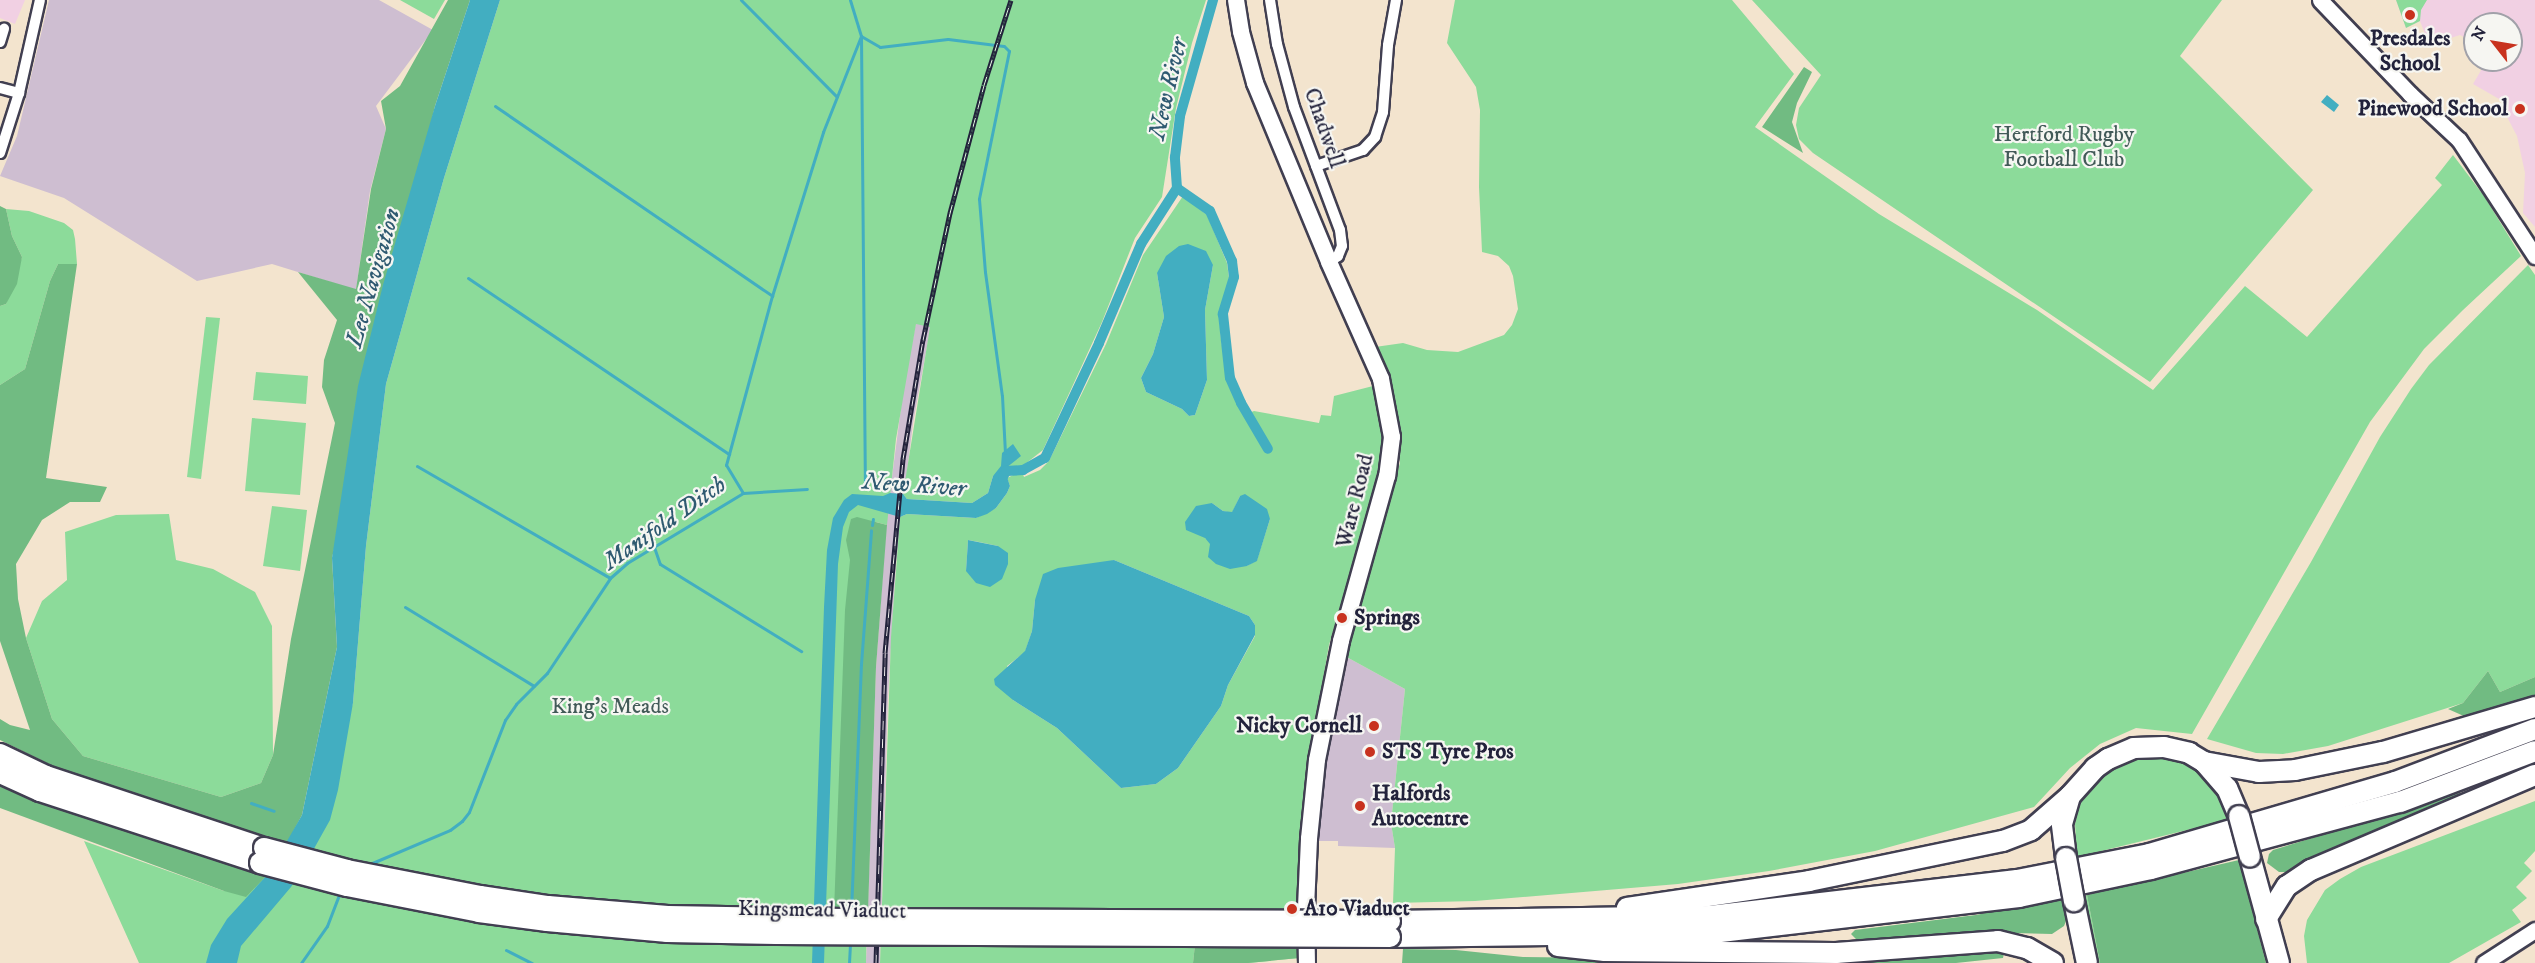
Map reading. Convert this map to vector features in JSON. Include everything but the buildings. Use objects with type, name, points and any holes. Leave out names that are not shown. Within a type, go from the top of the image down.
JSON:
[{"type":"highway","points":[[2204,762],[2259,772],[2295,770],[2383,752],[2535,707]]},
{"type":"highway","points":[[1390,929],[1532,921],[1710,916],[2017,880],[2160,851],[2395,782],[2535,729]]},
{"type":"highway","points":[[1532,921],[1809,881],[2003,841],[2031,830],[2070,796],[2095,768],[2108,759],[2134,748],[2164,747],[2189,753],[2204,762],[2227,788],[2239,816],[2279,963]]},
{"type":"highway","points":[[1476,937],[1712,933],[2019,897],[2151,869],[2400,802],[2535,751]]},
{"type":"highway","points":[[0,754],[46,776],[262,856]]},
{"type":"highway","points":[[0,773],[39,791],[262,856]]},
{"type":"highway","points":[[2266,919],[2287,886],[2312,870],[2535,775]]},
{"type":"highway","points":[[2070,796],[2062,824],[2066,858],[2086,963]]},
{"type":"highway","name":"Kingsmead Viaduct","points":[[262,856],[347,886],[479,912],[667,932],[776,934],[1390,929]]},
{"type":"highway","points":[[1390,929],[1605,951],[1836,953],[1998,941],[2027,948],[2053,963]]},
{"type":"main road","name":"Ware Road","points":[[1236,0],[1244,47],[1255,83],[1329,262],[1381,379],[1392,437],[1387,476],[1341,641],[1317,760],[1309,839],[1306,907],[1307,963]]},
{"type":"street","points":[[0,153],[20,93],[40,0]]},
{"type":"street","name":"Chadwell","points":[[1270,0],[1277,44],[1294,107],[1340,230],[1342,246],[1338,256],[1329,262]]},
{"type":"street","points":[[1316,166],[1363,150],[1375,137],[1383,112],[1388,45],[1396,0]]},
{"type":"street","points":[[2320,0],[2410,94],[2460,140],[2534,252]]},
{"type":"street","points":[[0,42],[4,29]]},
{"type":"street","points":[[0,88],[20,93]]},
{"type":"street","points":[[2484,963],[2535,930]]},
{"type":"shaded area","points":[[0,0],[25,0],[15,24],[0,18]]},
{"type":"shaded area","points":[[49,0],[379,0],[433,30],[376,106],[386,129],[370,191],[356,290],[272,264],[197,281],[64,198],[0,176],[17,136]]},
{"type":"shaded area","name":"Pinewood School","points":[[2396,0],[2535,0],[2535,227],[2523,213],[2525,173],[2517,136],[2506,115],[2506,103],[2473,84],[2480,72],[2523,72],[2523,12],[2463,12],[2463,37],[2460,35],[2438,42],[2425,34],[2420,21],[2406,28]]},
{"type":"shaded area","points":[[938,287],[913,423],[896,563],[888,698],[880,963],[866,963],[876,667],[887,516],[903,392],[920,301]]},
{"type":"shaded area","points":[[1343,655],[1405,689],[1391,823],[1395,848],[1338,846],[1338,841],[1318,841],[1321,780]]},
{"type":"green space","points":[[400,0],[445,0],[434,19]]},
{"type":"green space","points":[[448,0],[470,0],[435,106],[332,558],[337,647],[302,815],[285,847],[176,813],[51,765],[0,740],[0,719],[10,725],[30,730],[0,641],[0,385],[25,369],[50,281],[58,264],[77,264],[46,478],[107,487],[100,502],[70,502],[42,520],[16,564],[18,599],[26,638],[52,719],[83,756],[221,797],[261,783],[273,755],[291,639],[335,423],[322,387],[324,360],[337,320],[298,272],[356,289],[371,189],[386,129],[381,101],[400,86]]},
{"type":"green space","name":"King's Meads","points":[[500,0],[1206,0],[1192,43],[1176,108],[1162,197],[1135,238],[1102,322],[1043,450],[1020,468],[1012,467],[993,476],[988,493],[972,503],[907,499],[903,494],[930,327],[916,324],[896,439],[887,525],[876,522],[866,963],[139,963],[84,841],[224,891],[268,874],[295,881],[353,703],[366,546],[386,384],[444,178]]},
{"type":"green space","points":[[1455,0],[1732,0],[1794,74],[1755,127],[1879,214],[2037,310],[2153,390],[2245,286],[2307,337],[2442,185],[2435,178],[2453,155],[2484,196],[2521,256],[2424,349],[2370,422],[2192,734],[2136,728],[2100,744],[2070,768],[2034,807],[1875,851],[1769,871],[1678,884],[1475,901],[1393,903],[1395,848],[1391,823],[1405,689],[1343,655],[1400,463],[1398,423],[1387,375],[1375,347],[1403,343],[1427,350],[1458,352],[1504,335],[1512,325],[1518,309],[1513,276],[1509,266],[1498,256],[1482,252],[1479,187],[1480,110],[1476,87],[1447,43]]},
{"type":"green space","name":"Hertford Rugby Football Club","points":[[1752,0],[2222,0],[2180,56],[2313,190],[2150,382],[1813,153],[1799,139],[1796,125],[1799,108],[1821,75]]},
{"type":"green space","name":"Presdales School","points":[[2396,0],[2427,0],[2421,10],[2420,21],[2406,28]]},
{"type":"green space","points":[[1804,67],[1812,72],[1797,103],[1792,122],[1803,153],[1762,127]]},
{"type":"green space","points":[[1183,196],[1207,215],[1227,263],[1229,278],[1219,315],[1221,340],[1229,387],[1244,415],[1254,411],[1319,423],[1321,415],[1331,416],[1334,396],[1373,386],[1380,409],[1383,430],[1382,456],[1375,490],[1329,645],[1307,772],[1300,832],[1296,914],[1299,958],[1248,963],[1195,944],[1193,963],[880,963],[891,637],[900,517],[907,514],[976,518],[996,508],[1010,486],[1007,478],[1022,471],[1024,477],[1040,470],[1049,461],[1106,344],[1143,255]],"holes":[[[1213,265],[1205,310],[1207,380],[1195,415],[1189,416],[1182,409],[1146,392],[1141,378],[1153,354],[1164,317],[1157,273]],[[1240,496],[1270,519],[1257,560],[1247,566],[1205,538],[1212,503],[1223,511],[1232,513]],[[968,540],[998,546],[966,571]],[[1114,560],[1249,616],[1255,625],[1255,636],[1228,685],[1221,706],[1178,768],[1156,784],[1121,788],[1057,728],[1013,700],[1007,666],[1025,652],[1032,631],[1035,600]]]},
{"type":"green space","points":[[0,206],[6,209],[12,236],[22,257],[17,284],[6,304],[0,306]]},
{"type":"green space","points":[[6,209],[29,211],[64,223],[73,230],[77,264],[58,264],[50,281],[25,369],[0,385],[0,306],[6,304],[22,257],[12,236]]},
{"type":"green space","points":[[2528,265],[2535,275],[2535,677],[2500,692],[2488,671],[2463,703],[2328,746],[2283,754],[2256,753],[2207,739],[2311,562],[2380,437],[2411,389],[2429,365]]},
{"type":"green space","points":[[206,317],[220,318],[201,479],[187,477]]},
{"type":"green space","points":[[256,372],[308,376],[306,404],[253,400]]},
{"type":"green space","points":[[252,418],[306,423],[300,495],[245,491]]},
{"type":"green space","points":[[272,506],[307,510],[300,571],[263,566]]},
{"type":"green space","points":[[169,514],[176,560],[213,569],[255,592],[272,626],[273,755],[261,783],[221,797],[83,756],[52,719],[26,638],[42,601],[67,580],[65,532],[116,515]]},
{"type":"green space","points":[[857,517],[887,525],[876,667],[868,912],[834,912],[845,610],[850,560],[846,540],[851,519]]},
{"type":"green space","points":[[2488,671],[2500,692],[2535,677],[2535,696],[2473,716],[2466,717],[2448,709],[2463,703]]},
{"type":"green space","points":[[2160,755],[2182,760],[2202,771],[2218,788],[2232,819],[2077,857],[2075,824],[2080,803],[2092,785],[2107,770],[2137,757]]},
{"type":"green space","points":[[0,781],[268,874],[246,897],[224,891],[0,808]]},
{"type":"green space","points":[[2459,793],[2463,796],[2293,872],[2279,872],[2267,863],[2269,854],[2273,850]]},
{"type":"green space","points":[[2535,801],[2535,851],[2524,863],[2532,871],[2516,887],[2527,898],[2512,910],[2521,922],[2449,963],[2307,963],[2304,936],[2307,920],[2325,890],[2340,879],[2361,867]]},
{"type":"green space","points":[[2243,859],[2273,963],[2266,963],[2239,860]]},
{"type":"green space","points":[[2239,860],[2266,963],[2100,963],[2087,895]]},
{"type":"green space","points":[[2087,895],[2100,963],[2094,963],[2082,899]]},
{"type":"green space","points":[[2056,898],[2063,901],[2066,921],[2064,926],[2052,934],[1974,932],[1870,941],[1857,940],[1851,934],[1855,930],[1976,915]]},
{"type":"green space","points":[[1195,944],[1298,948],[1299,958],[1248,963],[1193,963]]},
{"type":"green space","points":[[1403,949],[1456,950],[1523,957],[1683,959],[2001,949],[2004,953],[2003,958],[1956,963],[1402,963]]},
{"type":"water","points":[[470,0],[500,0],[444,178],[386,384],[366,546],[353,703],[338,790],[330,820],[291,887],[241,946],[237,963],[206,963],[211,945],[227,919],[268,874],[302,815],[337,647],[332,558],[358,386],[383,285],[435,106]]},
{"type":"water","points":[[2327,95],[2339,105],[2334,112],[2321,102]]},
{"type":"water","points":[[1188,244],[1206,251],[1213,265],[1205,310],[1207,380],[1195,415],[1189,416],[1182,409],[1146,392],[1141,378],[1153,354],[1164,317],[1157,273],[1166,256],[1179,246]]},
{"type":"water","points":[[1013,444],[1021,456],[1006,468],[1012,467],[1014,472],[1006,474],[1010,486],[996,508],[987,514],[976,518],[907,514],[900,517],[858,505],[849,512],[843,527],[838,564],[824,963],[812,963],[824,607],[827,550],[833,518],[844,500],[852,494],[883,496],[890,493],[903,494],[907,499],[972,503],[988,493],[993,476],[1001,466],[1002,453]]},
{"type":"water","points":[[1245,494],[1267,509],[1270,519],[1257,561],[1247,566],[1230,569],[1216,564],[1208,557],[1210,544],[1205,538],[1186,530],[1185,522],[1196,506],[1212,503],[1223,511],[1232,512],[1240,496]]},
{"type":"water","points":[[968,540],[998,546],[1008,553],[1008,564],[1002,579],[990,587],[976,583],[966,571]]},
{"type":"water","points":[[1114,560],[1249,616],[1255,625],[1255,635],[1228,685],[1221,706],[1178,768],[1156,784],[1121,788],[1057,728],[1013,700],[995,685],[994,679],[1025,651],[1032,631],[1035,600],[1043,574],[1058,568]]},
{"type":"waterway","points":[[741,0],[837,97]]},
{"type":"waterway","points":[[850,0],[861,36],[865,484]]},
{"type":"waterway","name":"New River","points":[[1003,477],[1006,471],[1023,470],[1045,458],[1099,343],[1141,244],[1177,188],[1175,157],[1180,116],[1213,0]]},
{"type":"waterway","points":[[861,36],[880,47],[948,39],[1004,46],[1009,51],[979,199],[985,272],[1002,396],[1005,453]]},
{"type":"waterway","name":"Manifold Ditch","points":[[365,866],[450,830],[462,821],[469,812],[505,720],[516,704],[547,673],[610,578],[627,563],[743,493],[726,465],[772,296],[823,132],[861,36]]},
{"type":"waterway","points":[[495,106],[772,296]]},
{"type":"waterway","name":"New River","points":[[1177,188],[1210,211],[1232,261],[1234,277],[1223,314],[1230,378],[1241,403],[1268,449]]},
{"type":"waterway","points":[[468,278],[729,454]]},
{"type":"waterway","points":[[417,466],[610,578]]},
{"type":"waterway","points":[[743,493],[807,489]]},
{"type":"waterway","points":[[872,525],[873,519]]},
{"type":"waterway","points":[[851,912],[861,664],[871,530]]},
{"type":"waterway","points":[[654,547],[660,564],[801,651]]},
{"type":"waterway","points":[[405,607],[534,686]]},
{"type":"waterway","points":[[251,803],[274,811]]},
{"type":"waterway","points":[[301,963],[327,926],[340,892]]},
{"type":"waterway","points":[[849,963],[850,942]]},
{"type":"waterway","points":[[506,950],[532,963]]},
{"type":"railway","points":[[876,963],[885,653],[903,459],[923,340],[950,213],[984,85],[1011,0]]},
{"type":"place","name":"Presdales School","points":[[2410,15]]},
{"type":"place","name":"Pinewood School","points":[[2520,109]]},
{"type":"place","name":"Springs","points":[[1342,618]]},
{"type":"place","name":"Nicky Cornell","points":[[1374,726]]},
{"type":"place","name":"STS Tyre Pros","points":[[1370,752]]},
{"type":"place","name":"Halfords Autocentre","points":[[1360,806]]},
{"type":"place","name":"A10 Viaduct","points":[[1292,909]]},
{"type":"water label","name":"Lee Navigation","points":[[374,278]]}]
